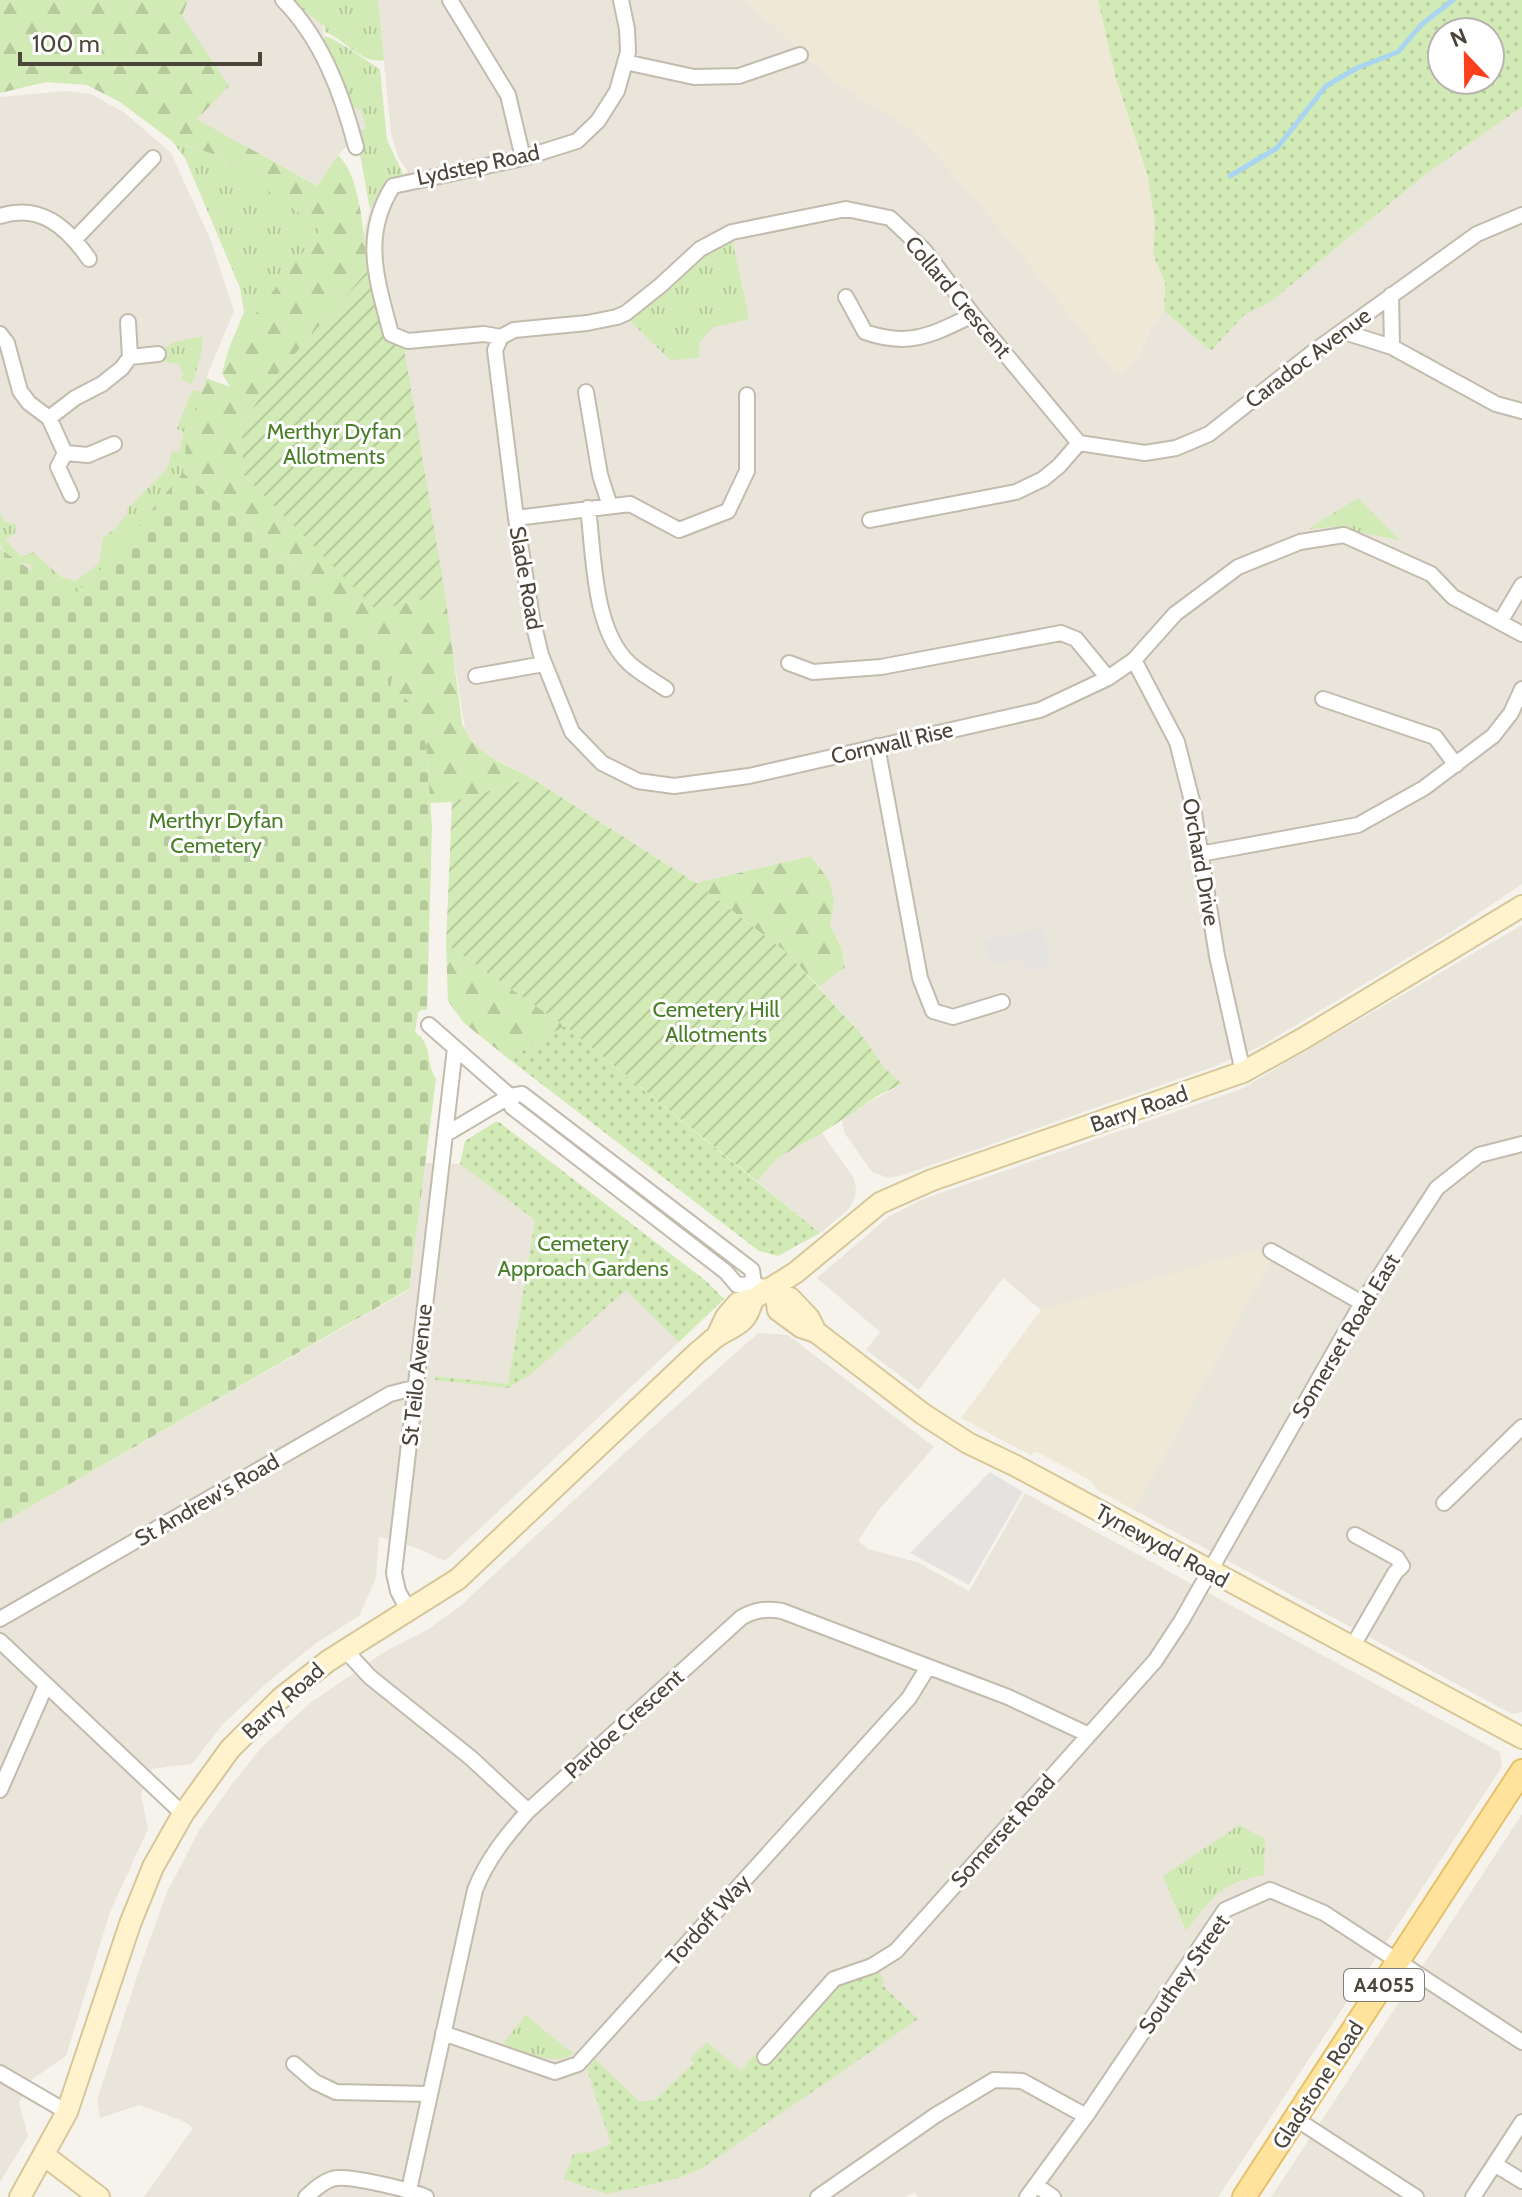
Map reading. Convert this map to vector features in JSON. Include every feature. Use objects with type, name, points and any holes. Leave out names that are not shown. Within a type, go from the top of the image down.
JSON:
[{"type":"main road","name":"Gladstone Road","points":[[1244,2197],[1522,1771]]},
{"type":"street","points":[[283,0],[314,36],[347,115],[356,147]]},
{"type":"street","points":[[450,0],[508,95],[523,158]]},
{"type":"street","name":"Lydstep Road","points":[[408,341],[391,334],[372,249],[381,205],[393,186],[403,182],[523,158],[577,141],[598,121],[617,91],[628,52],[621,0]]},
{"type":"street","points":[[625,62],[694,77],[739,76],[800,55]]},
{"type":"street","points":[[75,239],[153,158]]},
{"type":"street","name":"Collard Crescent","points":[[408,341],[484,334],[501,337],[514,330],[617,317],[661,285],[700,249],[732,232],[846,209],[890,218],[924,250],[973,315],[1079,443]]},
{"type":"street","points":[[0,216],[23,211],[51,218],[75,239],[89,259]]},
{"type":"street","name":"Caradoc Avenue","points":[[1079,443],[1145,453],[1176,448],[1209,434],[1312,353],[1477,234],[1522,215]]},
{"type":"street","points":[[1391,295],[1392,347]]},
{"type":"street","points":[[846,297],[865,332],[887,340],[927,337],[973,315]]},
{"type":"street","points":[[49,418],[122,368],[130,357],[128,322]]},
{"type":"street","points":[[1344,332],[1392,347],[1496,404],[1522,411]]},
{"type":"street","points":[[0,334],[7,343],[20,391],[29,403],[49,418],[65,453]]},
{"type":"street","name":"Slade Road","points":[[501,337],[495,350],[516,518],[532,618],[544,664],[572,732],[602,763],[638,781]]},
{"type":"street","points":[[130,357],[158,354]]},
{"type":"street","points":[[586,392],[600,475],[610,506]]},
{"type":"street","points":[[516,518],[630,504],[679,530],[728,511],[747,471],[747,395]]},
{"type":"street","points":[[870,520],[1016,492],[1051,472],[1079,443]]},
{"type":"street","points":[[65,453],[88,455],[114,444]]},
{"type":"street","points":[[65,453],[58,467],[71,495]]},
{"type":"street","points":[[588,508],[600,600],[609,634],[628,662],[666,689]]},
{"type":"street","name":"Cornwall Rise","points":[[638,781],[674,786],[749,776],[1040,710],[1108,678],[1134,660],[1175,614],[1238,567],[1300,542],[1344,535],[1431,574],[1453,597],[1522,634]]},
{"type":"street","points":[[1500,622],[1522,585]]},
{"type":"street","points":[[789,663],[813,672],[881,667],[1061,633],[1076,639],[1108,678]]},
{"type":"street","name":"Orchard Drive","points":[[1134,660],[1177,742],[1192,801],[1220,971],[1243,1072]]},
{"type":"street","points":[[476,676],[544,664]]},
{"type":"street","points":[[1200,854],[1358,825],[1424,788],[1493,736],[1511,713],[1522,689]]},
{"type":"street","points":[[1323,699],[1435,737],[1456,765]]},
{"type":"street","points":[[877,746],[920,978],[933,1011],[953,1017],[1002,1002]]},
{"type":"street","name":"Barry Road","points":[[20,2197],[67,2112],[153,1867],[210,1774],[257,1721],[300,1682],[458,1579],[717,1336],[738,1303],[763,1293],[795,1273],[890,1197],[1243,1072],[1522,906]]},
{"type":"street","points":[[429,1025],[510,1096],[512,1107],[726,1272],[737,1285],[763,1293]]},
{"type":"street","name":"St Teilo Avenue","points":[[409,1612],[398,1591],[394,1573],[455,1048]]},
{"type":"street","points":[[446,1134],[510,1096]]},
{"type":"street","name":"Somerset Road East","points":[[1209,1572],[1362,1303],[1437,1188],[1479,1155],[1522,1144]]},
{"type":"street","points":[[1271,1251],[1362,1303]]},
{"type":"street","name":"Tynewydd Road","points":[[763,1293],[778,1310],[801,1327],[816,1332],[942,1427],[1522,1738]]},
{"type":"street","name":"St Andrew's Road","points":[[0,1619],[390,1394],[417,1387]]},
{"type":"street","points":[[1444,1503],[1522,1427]]},
{"type":"street","points":[[1351,1649],[1402,1566],[1397,1558],[1355,1535]]},
{"type":"street","name":"Somerset Road","points":[[765,2057],[834,1979],[872,1966],[896,1951],[1155,1661],[1209,1572]]},
{"type":"street","name":"Pardoe Crescent","points":[[409,2190],[475,1890],[493,1855],[528,1811],[742,1617],[755,1610],[769,1608],[782,1611],[1008,1697],[1089,1735]]},
{"type":"street","points":[[0,1641],[183,1814]]},
{"type":"street","points":[[345,1650],[370,1677],[471,1758],[528,1811]]},
{"type":"street","name":"Tordoff Way","points":[[443,2033],[555,2072],[578,2064],[909,1698],[928,1667]]},
{"type":"street","points":[[0,1790],[46,1685]]},
{"type":"street","name":"Southey Street","points":[[1032,2191],[1225,1910],[1270,1890],[1324,1913],[1400,1961]]},
{"type":"street","points":[[1400,1961],[1522,2042]]},
{"type":"street","points":[[294,2064],[315,2082],[336,2092],[430,2094]]},
{"type":"street","points":[[0,2073],[67,2112]]},
{"type":"street","points":[[818,2197],[936,2115],[994,2080],[1022,2081],[1086,2116]]},
{"type":"street","points":[[1296,2119],[1416,2197]]},
{"type":"street","points":[[1473,2197],[1522,2122]]},
{"type":"street","points":[[45,2156],[99,2197]]},
{"type":"street","points":[[1496,2165],[1522,2181]]},
{"type":"street","points":[[306,2197],[335,2177],[409,2190],[426,2197]]},
{"type":"street","points":[[1032,2191],[1053,2197]]},
{"type":"shaded area","points":[[188,0],[295,0],[323,25],[324,45],[360,109],[366,128],[338,155],[317,186],[197,119],[182,16]]},
{"type":"shaded area","points":[[378,0],[747,0],[834,82],[905,124],[934,151],[1010,240],[1136,360],[1153,324],[1164,311],[1211,351],[1244,315],[1269,303],[1426,174],[1522,107],[1522,884],[1448,934],[1261,1046],[1213,1067],[900,1176],[889,1178],[872,1172],[845,1134],[841,1118],[902,1084],[884,1067],[860,1033],[819,987],[845,967],[841,947],[830,925],[834,903],[811,856],[696,883],[531,778],[484,753],[466,735],[404,349],[390,343],[381,327],[363,237],[370,210],[381,190],[392,179],[408,172],[399,159],[391,134]]},
{"type":"shaded area","points":[[747,0],[1098,0],[1116,79],[1148,177],[1155,225],[1153,254],[1165,283],[1164,311],[1153,324],[1136,360],[1117,375],[1010,240],[934,151],[905,124],[834,82]]},
{"type":"shaded area","points":[[66,91],[91,94],[125,113],[171,153],[211,241],[234,311],[206,378],[186,445],[183,473],[77,592],[57,588],[0,549],[0,97]]},
{"type":"shaded area","points":[[1522,925],[1522,1712],[1512,1714],[1134,1510],[1271,1259],[1041,1310],[1003,1278],[919,1390],[866,1350],[880,1332],[817,1278],[888,1217],[923,1199],[1241,1089]]},
{"type":"shaded area","points":[[1043,928],[1050,966],[1025,971],[1022,959],[990,965],[985,940]]},
{"type":"shaded area","points":[[822,1133],[853,1177],[856,1187],[849,1209],[820,1233],[757,1181],[779,1157]]},
{"type":"shaded area","points":[[425,1163],[462,1164],[535,1220],[508,1385],[436,1376],[509,1388],[626,1289],[679,1342],[445,1561],[379,1537],[376,1578],[359,1616],[316,1643],[269,1681],[223,1724],[192,1764],[151,1769],[141,1794],[148,1829],[110,1912],[66,2056],[31,2080],[19,2103],[28,2136],[0,2182],[0,1524],[409,1290]]},
{"type":"shaded area","points":[[1256,1250],[1271,1259],[1134,1510],[1097,1490],[1090,1480],[1039,1453],[1034,1452],[1032,1456],[961,1418],[1041,1310]]},
{"type":"shaded area","points":[[758,1333],[788,1335],[934,1447],[877,1512],[858,1541],[868,1549],[917,1562],[969,1591],[1025,1493],[1500,1752],[1502,1767],[1218,2197],[918,2197],[915,2192],[905,2197],[144,2197],[193,2128],[183,2121],[139,2105],[100,2118],[97,2100],[167,1892],[200,1829],[261,1748],[309,1704],[384,1652],[427,1630],[458,1608]]},
{"type":"shaded area","points":[[990,1472],[1023,1492],[969,1585],[910,1553]]},
{"type":"shaded area","points":[[1522,1814],[1522,2197],[1271,2197],[1318,2126]]},
{"type":"green space","points":[[0,0],[188,0],[182,16],[229,86],[197,119],[317,186],[338,155],[346,165],[357,193],[368,270],[268,385],[241,426],[244,475],[376,609],[445,594],[462,723],[481,750],[531,778],[452,802],[430,803],[426,745],[390,688],[313,581],[183,473],[186,445],[206,378],[230,387],[222,373],[229,348],[321,229],[220,156],[172,141],[120,102],[87,85],[46,82],[0,93]]},
{"type":"green space","points":[[295,0],[378,0],[384,60],[368,59],[325,32],[324,26]]},
{"type":"green space","points":[[1098,0],[1522,0],[1522,107],[1426,174],[1269,303],[1244,315],[1211,351],[1164,311],[1165,283],[1153,254],[1155,224],[1148,177],[1116,79]]},
{"type":"green space","points":[[324,36],[380,69],[387,140],[403,174],[387,184],[370,210],[358,143],[359,132],[366,128],[360,109],[350,107],[324,45]]},
{"type":"green space","points":[[172,141],[220,156],[322,229],[229,348],[244,312],[240,288],[185,158]]},
{"type":"green space","points":[[732,238],[749,319],[714,327],[699,343],[699,358],[670,360],[627,318]]},
{"type":"green space","name":"Merthyr Dyfan Allotments","points":[[368,270],[381,327],[390,343],[404,348],[445,594],[376,610],[244,475],[241,426],[268,385]]},
{"type":"green space","points":[[203,336],[192,384],[181,380],[183,375],[179,364],[159,361],[163,357],[162,350],[175,342]]},
{"type":"green space","points":[[192,390],[202,392],[186,445],[196,483],[79,599],[37,579],[29,564],[11,562],[0,544],[0,513],[4,521],[16,525],[15,533],[6,540],[21,557],[33,552],[61,577],[76,581],[99,563],[103,538],[116,528],[128,512],[126,510],[167,469],[172,451],[179,452],[184,432],[177,429]]},
{"type":"green space","name":"Merthyr Dyfan Cemetery","points":[[183,473],[313,581],[393,673],[390,688],[411,703],[426,745],[432,826],[427,1010],[418,1013],[415,1032],[425,1043],[436,1079],[409,1289],[0,1524],[0,549],[57,588],[77,592],[107,563]]},
{"type":"green space","points":[[1358,498],[1400,540],[1333,527],[1308,529]]},
{"type":"green space","name":"Cemetery Hill Allotments","points":[[531,778],[696,883],[786,952],[902,1084],[779,1157],[757,1181],[565,1026],[446,944],[452,802]]},
{"type":"green space","points":[[811,856],[830,882],[834,903],[830,925],[841,947],[845,967],[819,987],[786,952],[696,883]]},
{"type":"green space","points":[[446,944],[565,1026],[509,1059],[464,1023],[448,1001]]},
{"type":"green space","name":"Cemetery Approach Gardens","points":[[565,1026],[820,1233],[778,1256],[759,1251],[509,1059]]},
{"type":"green space","name":"Cemetery Approach Gardens","points":[[499,1122],[706,1281],[724,1299],[679,1342],[626,1290],[530,1375],[508,1388],[435,1380],[435,1376],[508,1384],[535,1220],[460,1164],[465,1141]]},
{"type":"green space","points":[[1239,1825],[1265,1839],[1264,1875],[1237,1882],[1218,1893],[1186,1931],[1163,1876]]},
{"type":"green space","points":[[878,1969],[884,1982],[882,1985],[918,2019],[702,2168],[679,2178],[607,2194],[564,2179],[573,2154],[592,2152],[611,2144],[587,2069],[595,2059],[640,2102],[655,2100],[694,2063],[690,2059],[707,2042],[741,2071],[754,2055],[765,2064],[823,1996],[842,1981]]},
{"type":"green space","points":[[526,2015],[568,2050],[575,2052],[567,2057],[550,2059],[505,2045],[504,2042]]},
{"type":"waterway","points":[[1230,176],[1277,148],[1326,86],[1357,68],[1398,52],[1421,25],[1453,0]]}]
